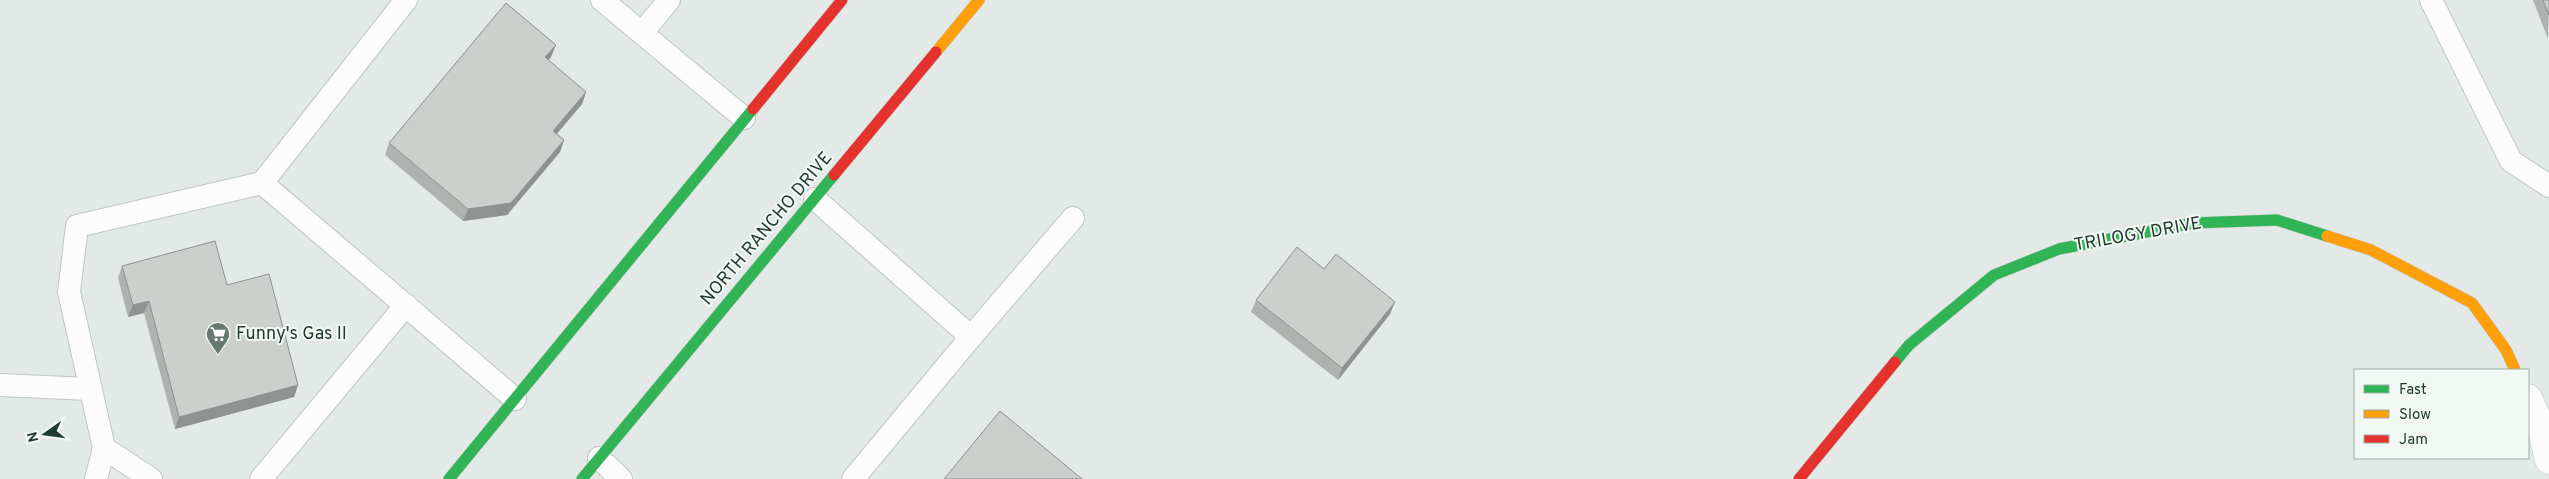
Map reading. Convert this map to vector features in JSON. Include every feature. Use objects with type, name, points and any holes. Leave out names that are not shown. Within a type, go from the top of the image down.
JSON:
[{"type":"main road","points":[[448,479],[842,0]]},
{"type":"main road","name":"NORTH RANCHO DRIVE","points":[[582,479],[979,0]]},
{"type":"main road","name":"TRILOGY DRIVE","points":[[1799,479],[1909,345],[1994,275],[2059,249],[2193,222],[2277,220],[2371,250],[2472,303],[2506,350],[2515,369]]},
{"type":"street","points":[[2529,400],[2542,430],[2549,460]]},
{"type":"lane","points":[[96,479],[104,448],[69,292],[78,226],[262,183],[406,0]]},
{"type":"lane","points":[[602,0],[744,118]]},
{"type":"lane","points":[[642,33],[669,0]]},
{"type":"lane","points":[[2431,0],[2511,161],[2549,186]]},
{"type":"lane","points":[[262,183],[515,399]]},
{"type":"lane","points":[[815,199],[971,337]]},
{"type":"lane","points":[[852,479],[1073,218]]},
{"type":"lane","points":[[261,479],[406,305]]},
{"type":"lane","points":[[0,385],[90,389]]},
{"type":"lane","points":[[104,448],[151,479]]},
{"type":"lane","points":[[599,458],[621,479]]},
{"type":"building","points":[[2543,0],[2549,0],[2549,15]]},
{"type":"building","points":[[506,3],[556,45],[545,57],[586,92],[553,131],[564,140],[511,203],[468,209],[389,143]]},
{"type":"building","points":[[215,241],[227,285],[269,274],[298,385],[179,417],[149,301],[133,305],[122,266]]},
{"type":"building","points":[[1297,247],[1324,269],[1336,254],[1395,302],[1342,368],[1256,300]]},
{"type":"building","points":[[1000,411],[1082,479],[944,479]]},
{"type":"traffic: fast","points":[[449,479],[753,109]]},
{"type":"traffic: fast","points":[[582,479],[834,175]]},
{"type":"traffic: fast","points":[[1895,362],[1909,345],[1994,275],[2059,249],[2193,223],[2277,220],[2327,236]]},
{"type":"traffic: slow","points":[[936,52],[979,0]]},
{"type":"traffic: slow","points":[[2327,236],[2371,250],[2472,303],[2506,350],[2515,369]]},
{"type":"traffic: jam","points":[[753,109],[842,0]]},
{"type":"traffic: jam","points":[[834,175],[936,52]]},
{"type":"traffic: jam","points":[[1799,479],[1895,362]]},
{"type":"place","name":"Funny's Gas II","points":[[218,355]]}]
